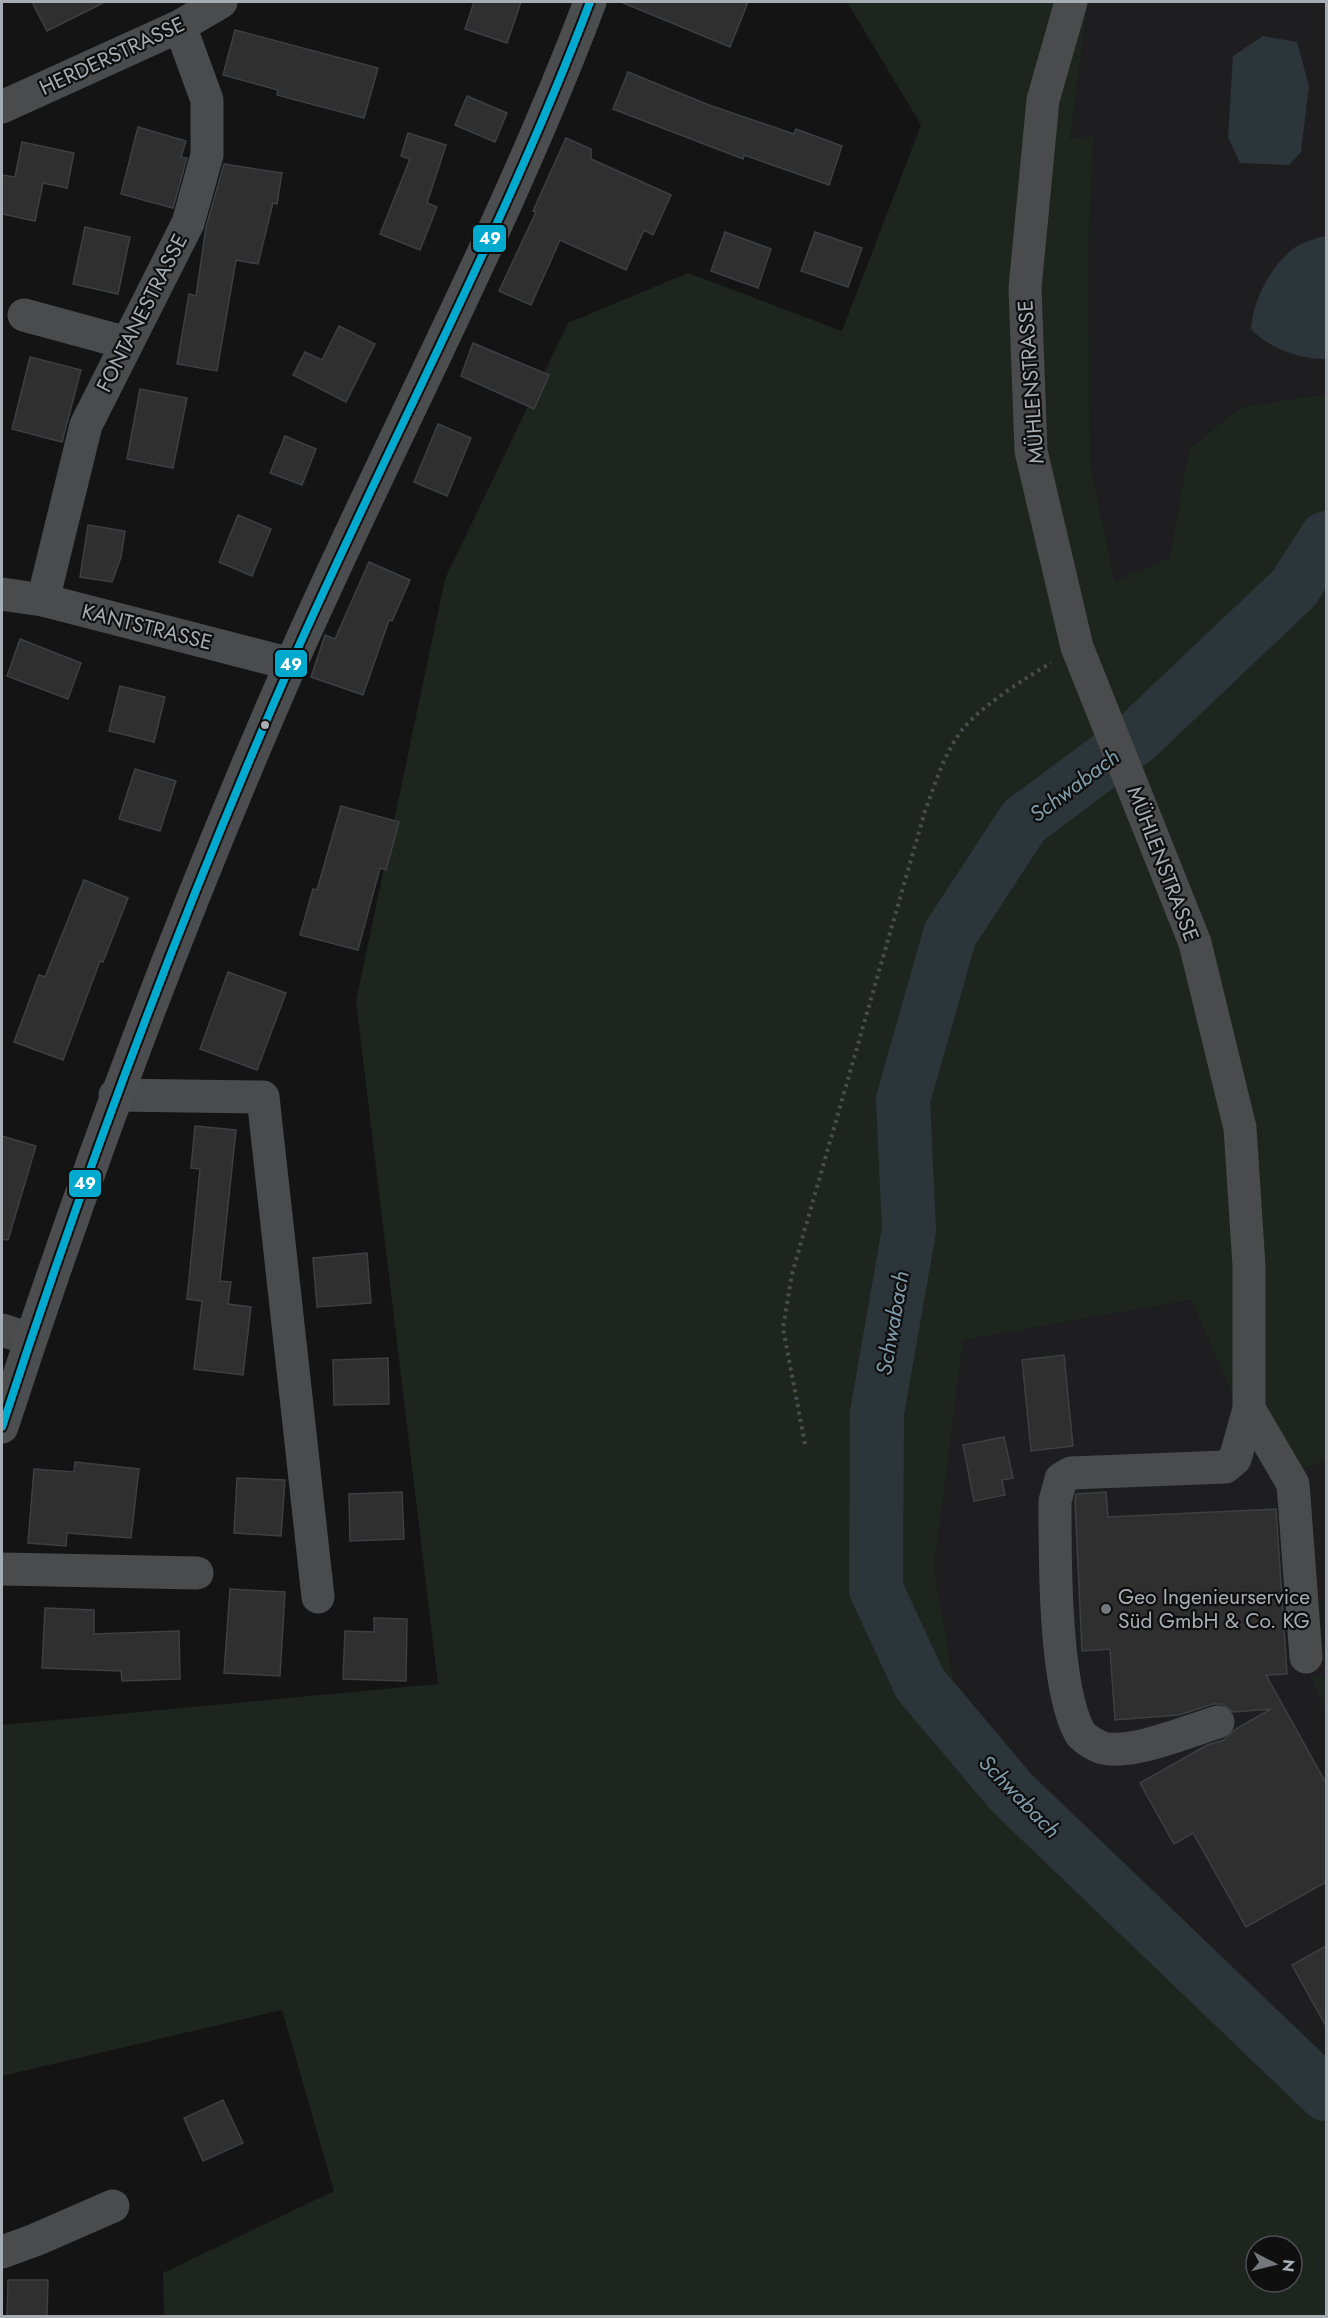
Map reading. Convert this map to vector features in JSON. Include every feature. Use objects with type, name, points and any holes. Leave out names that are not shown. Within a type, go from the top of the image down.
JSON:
[{"type":"main road","points":[[2,1427],[16,1334],[115,1095],[190,901],[291,664],[501,213],[590,2]]},
{"type":"street","name":"HERDERSTRASSE","points":[[2,107],[180,26],[221,2]]},
{"type":"street","name":"MÜHLENSTRASSE","points":[[1071,2],[1043,100],[1025,288],[1031,451],[1077,647],[1195,943],[1240,1128],[1249,1266],[1249,1409]]},
{"type":"street","name":"FONTANESTRASSE","points":[[43,600],[86,425],[188,223],[207,155],[207,100],[180,26]]},
{"type":"street","points":[[24,315],[127,343]]},
{"type":"street","name":"KANTSTRASSE","points":[[2,594],[43,600],[291,664]]},
{"type":"street","points":[[115,1095],[263,1097],[318,1597]]},
{"type":"street","points":[[1249,1409],[1293,1484],[1306,1657]]},
{"type":"street","points":[[1218,1722],[1131,1748],[1102,1748],[1081,1736],[1070,1711],[1063,1664],[1054,1501],[1061,1479],[1071,1473],[1225,1467],[1235,1459],[1249,1409]]},
{"type":"street","points":[[2,1569],[197,1573]]},
{"type":"street","points":[[2,2252],[113,2206]]},
{"type":"path","points":[[806,1444],[783,1328],[792,1274],[925,811],[945,759],[962,729],[1019,681],[1077,647]]},
{"type":"shaded area","points":[[847,2],[1088,2],[1070,139],[1094,136],[1088,250],[1090,465],[1115,581],[1170,557],[1189,449],[1241,407],[1326,394],[1326,1460],[1271,1482],[1191,1300],[963,1340],[934,1569],[959,1714],[1326,2068],[1326,2316],[164,2316],[163,2273],[334,2191],[282,2010],[2,2076],[2,1725],[438,1684],[356,1001],[445,579],[568,323],[688,273],[842,331],[921,125]]},
{"type":"shaded area","points":[[1088,2],[1326,2],[1326,394],[1241,407],[1189,449],[1170,557],[1115,581],[1090,465],[1088,250],[1094,137],[1070,140]]},
{"type":"shaded area","points":[[1263,36],[1297,42],[1309,86],[1301,152],[1289,165],[1240,163],[1228,137],[1233,56]]},
{"type":"shaded area","points":[[1320,237],[1326,237],[1326,359],[1286,352],[1267,342],[1251,329],[1255,307],[1270,274],[1294,248]]},
{"type":"shaded area","points":[[1191,1300],[1271,1482],[1326,1460],[1326,1679],[1310,1675],[1326,1711],[1326,2068],[959,1714],[934,1569],[962,1340]]},
{"type":"shaded area","points":[[1309,1674],[1326,1679],[1326,1711]]},
{"type":"building","points":[[32,2],[105,2],[47,31]]},
{"type":"building","points":[[474,2],[521,2],[507,43],[465,29]]},
{"type":"building","points":[[621,2],[748,2],[730,47]]},
{"type":"building","points":[[235,30],[378,68],[364,118],[277,95],[278,90],[223,75]]},
{"type":"building","points":[[628,72],[709,105],[794,134],[796,129],[842,146],[829,185],[744,155],[743,159],[613,109]]},
{"type":"building","points":[[467,96],[507,113],[495,142],[455,125]]},
{"type":"building","points":[[138,127],[186,141],[181,157],[187,158],[173,208],[121,194]]},
{"type":"building","points":[[408,133],[446,145],[427,203],[437,207],[420,250],[380,234],[410,159],[401,156]]},
{"type":"building","points":[[566,138],[591,149],[591,159],[671,195],[653,235],[644,230],[626,270],[560,240],[531,305],[499,291],[536,212],[533,211]]},
{"type":"building","points":[[22,142],[74,153],[67,188],[43,183],[35,221],[2,214],[2,175],[15,177]]},
{"type":"building","points":[[224,164],[282,173],[277,204],[273,203],[258,264],[236,260],[217,371],[177,364],[189,294],[196,296],[206,227]]},
{"type":"building","points":[[85,227],[130,237],[118,294],[73,284]]},
{"type":"building","points":[[725,232],[771,249],[758,288],[711,271]]},
{"type":"building","points":[[815,232],[862,248],[848,287],[801,271]]},
{"type":"building","points":[[339,326],[375,344],[346,402],[293,375],[305,352],[322,360]]},
{"type":"building","points":[[473,343],[549,375],[534,409],[461,376]]},
{"type":"building","points":[[30,357],[81,370],[62,442],[12,429]]},
{"type":"building","points":[[140,389],[187,398],[173,468],[127,459]]},
{"type":"building","points":[[438,424],[471,438],[447,496],[414,482]]},
{"type":"building","points":[[285,436],[316,449],[302,485],[270,473]]},
{"type":"building","points":[[238,515],[271,529],[252,576],[219,562]]},
{"type":"building","points":[[88,525],[125,531],[121,557],[112,582],[80,577]]},
{"type":"building","points":[[369,562],[410,580],[392,621],[389,620],[363,695],[311,677],[325,635],[335,639]]},
{"type":"building","points":[[20,639],[81,663],[68,699],[7,676]]},
{"type":"building","points":[[120,686],[165,697],[154,742],[109,731]]},
{"type":"building","points":[[135,769],[176,781],[160,831],[119,819]]},
{"type":"building","points":[[341,806],[399,822],[386,870],[380,868],[358,950],[300,935],[313,889],[317,890]]},
{"type":"building","points":[[84,880],[128,898],[103,962],[100,961],[63,1060],[14,1042],[39,975],[45,977]]},
{"type":"building","points":[[228,972],[286,993],[257,1070],[200,1049]]},
{"type":"building","points":[[195,1126],[236,1130],[220,1281],[231,1282],[228,1304],[251,1307],[243,1375],[194,1369],[202,1301],[187,1299],[200,1169],[191,1168]]},
{"type":"building","points":[[2,1136],[36,1146],[8,1240],[2,1239]]},
{"type":"building","points":[[367,1253],[371,1303],[317,1307],[313,1258]]},
{"type":"building","points":[[1064,1355],[1073,1446],[1031,1451],[1022,1360]]},
{"type":"building","points":[[388,1358],[389,1404],[334,1405],[333,1360]]},
{"type":"building","points":[[1004,1437],[1013,1478],[1002,1480],[1005,1495],[974,1501],[963,1445]]},
{"type":"building","points":[[75,1462],[139,1469],[131,1538],[67,1533],[66,1546],[28,1543],[34,1469],[74,1472]]},
{"type":"building","points":[[237,1478],[285,1480],[281,1536],[234,1533]]},
{"type":"building","points":[[402,1492],[404,1539],[350,1541],[349,1494]]},
{"type":"building","points":[[1106,1492],[1108,1517],[1276,1509],[1287,1674],[1266,1675],[1326,1783],[1326,1882],[1246,1927],[1193,1833],[1174,1844],[1140,1783],[1207,1745],[1224,1740],[1234,1730],[1271,1709],[1233,1712],[1222,1704],[1213,1704],[1179,1715],[1115,1720],[1110,1649],[1082,1651],[1075,1501],[1076,1494]]},
{"type":"building","points":[[230,1589],[285,1592],[280,1676],[224,1673]]},
{"type":"building","points":[[45,1608],[94,1610],[94,1634],[179,1631],[180,1679],[122,1681],[121,1671],[42,1668]]},
{"type":"building","points":[[374,1618],[407,1619],[406,1681],[343,1679],[345,1631],[374,1632]]},
{"type":"building","points":[[1326,1946],[1326,2026],[1292,1965]]},
{"type":"building","points":[[223,2100],[243,2143],[203,2161],[184,2118]]},
{"type":"building","points":[[8,2280],[48,2280],[47,2316],[7,2316]]},
{"type":"waterway","name":"Schwabach","points":[[1326,538],[1294,588],[1137,737],[1024,821],[950,934],[903,1100],[909,1230],[877,1413],[876,1589],[920,1684],[1012,1793],[1326,2094]]},
{"type":"transit line","name":"49","points":[[2,1427],[101,1138],[211,854],[290,666],[521,170],[590,2]]},
{"type":"place","name":"Geo Ingenieurservice Süd GmbH & Co. KG","points":[[1106,1609]]}]
